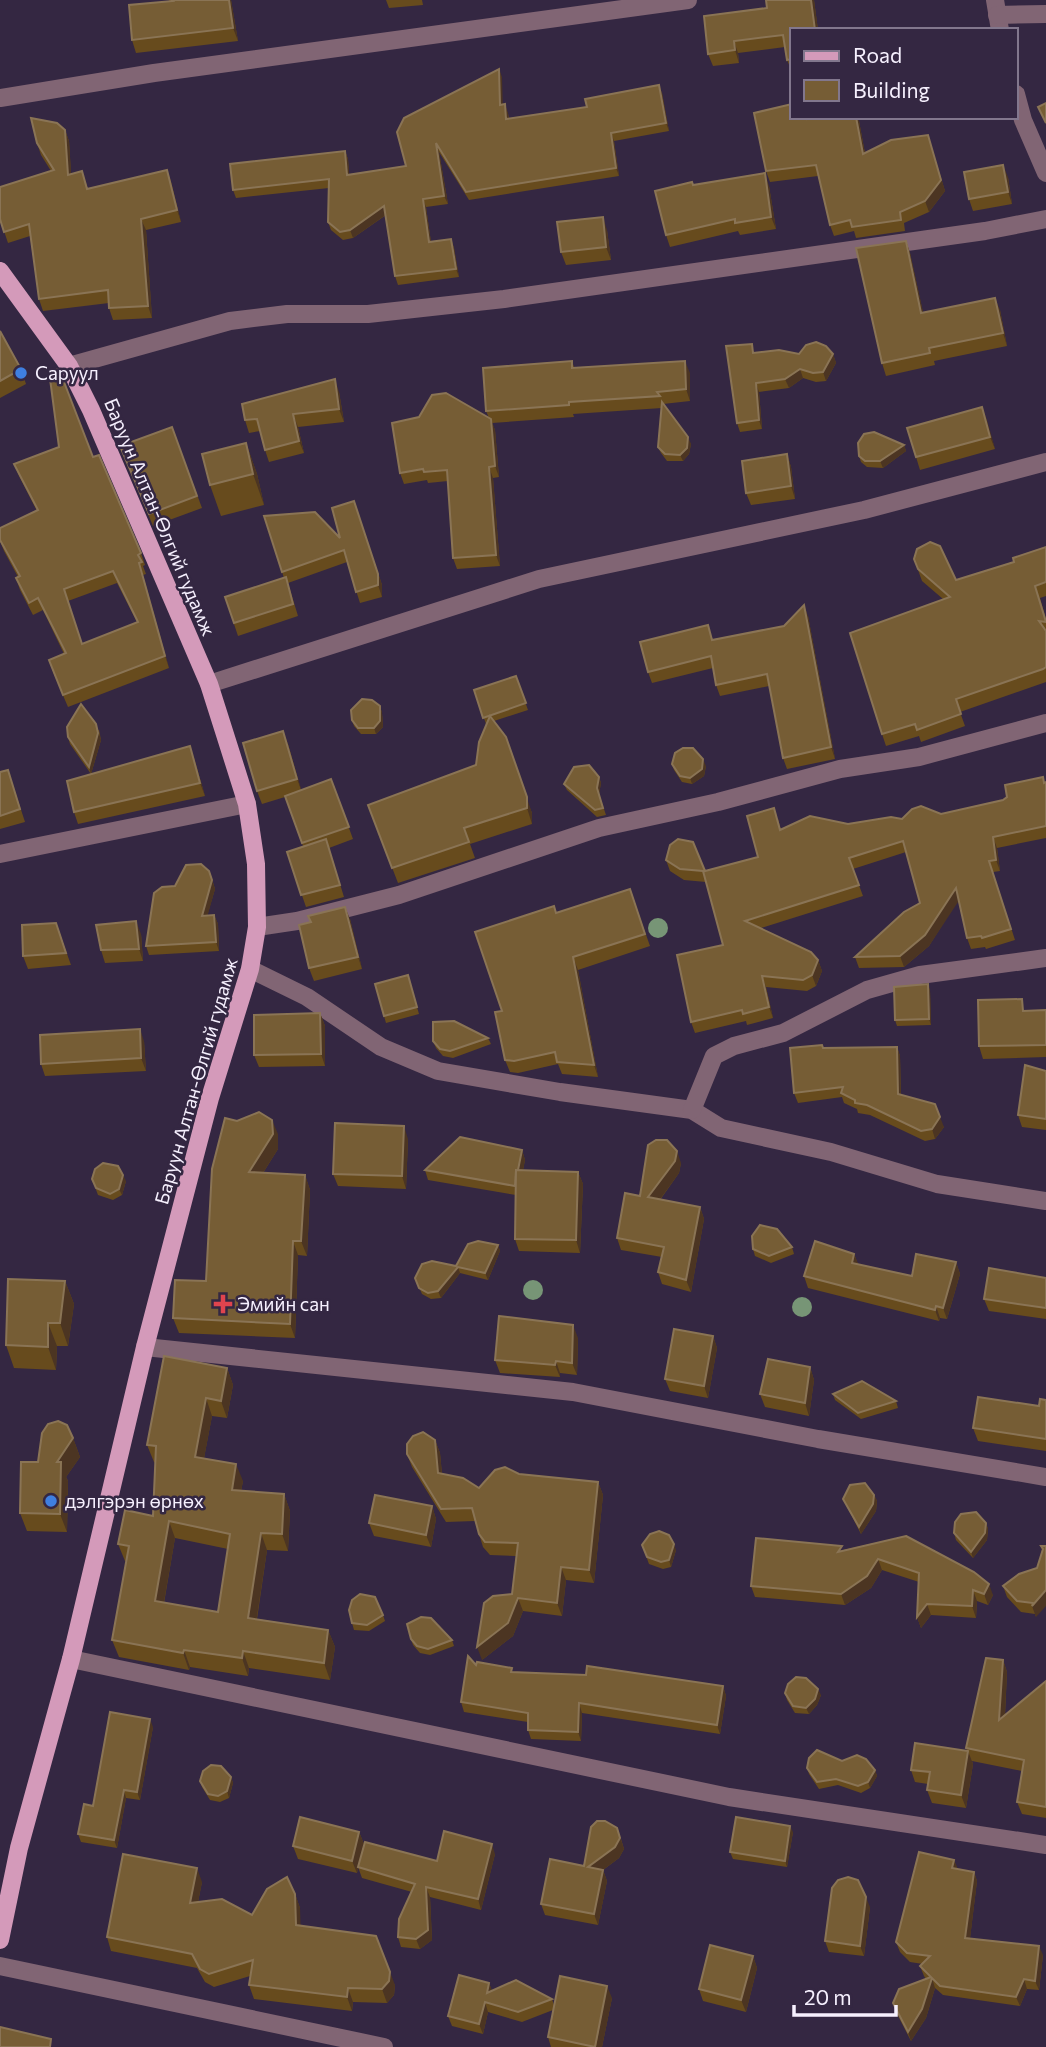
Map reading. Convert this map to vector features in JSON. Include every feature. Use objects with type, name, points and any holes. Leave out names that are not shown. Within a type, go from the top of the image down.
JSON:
[{"type":"main road","name":"Баруун Алтан-Өлгий гудамж","points":[[0,271],[69,366],[92,410],[209,684],[247,804],[257,874],[257,927],[250,969],[210,1098],[145,1347],[71,1659],[19,1848],[0,1940]]},
{"type":"street","points":[[0,98],[154,73],[688,0]]},
{"type":"street","points":[[997,15],[1046,14]]},
{"type":"street","points":[[1018,101],[1023,120],[1046,173]]},
{"type":"street","points":[[69,366],[230,321],[287,314],[368,314],[503,299],[985,231],[1046,219]]},
{"type":"street","points":[[209,684],[539,579],[864,510],[1046,462]]},
{"type":"street","points":[[257,927],[296,921],[399,895],[599,828],[718,802],[840,769],[919,757],[1046,723]]},
{"type":"street","points":[[0,854],[247,804]]},
{"type":"street","points":[[692,1110],[714,1056],[734,1046],[783,1033],[867,990],[920,975],[1046,958]]},
{"type":"street","points":[[250,969],[307,997],[381,1047],[438,1070],[560,1092],[692,1110],[721,1128],[831,1152],[937,1184],[1046,1201]]},
{"type":"street","points":[[145,1347],[573,1392],[818,1439],[1046,1477]]},
{"type":"street","points":[[71,1659],[729,1797],[1046,1844]]},
{"type":"street","points":[[0,1966],[384,2047]]},
{"type":"building","points":[[172,0],[229,0],[233,28],[132,40],[129,5]]},
{"type":"building","points":[[766,0],[811,0],[815,28],[790,28],[790,59],[787,60],[783,35],[734,41],[735,50],[708,54],[704,16],[767,8]]},
{"type":"building","points":[[499,69],[500,105],[505,104],[506,119],[587,107],[585,99],[659,85],[666,123],[611,133],[616,168],[466,192],[436,143],[444,196],[423,199],[429,242],[451,239],[456,269],[395,276],[384,206],[350,230],[340,232],[328,222],[329,179],[233,190],[230,164],[345,151],[347,175],[406,166],[397,132],[404,118]]},
{"type":"building","points":[[1046,103],[1046,123],[1038,107]]},
{"type":"building","points":[[790,104],[790,119],[856,119],[863,154],[891,140],[928,135],[941,180],[925,201],[900,212],[901,220],[852,227],[850,220],[830,225],[816,165],[766,171],[754,113]]},
{"type":"building","points":[[31,118],[57,123],[65,130],[68,175],[82,171],[87,189],[167,170],[177,210],[141,219],[148,306],[109,308],[108,290],[39,299],[29,224],[4,232],[0,219],[0,187],[54,170],[37,143]]},
{"type":"building","points":[[1003,165],[1008,192],[969,199],[964,172]]},
{"type":"building","points":[[765,173],[771,217],[735,223],[735,219],[666,235],[655,191],[692,182],[693,185]]},
{"type":"building","points":[[603,217],[606,247],[561,252],[557,222]]},
{"type":"building","points":[[906,241],[921,313],[995,298],[1003,333],[929,348],[930,353],[882,363],[856,248]]},
{"type":"building","points":[[0,331],[21,369],[0,381]]},
{"type":"building","points":[[816,342],[826,346],[833,354],[823,372],[813,373],[800,369],[785,379],[756,383],[759,420],[737,423],[726,346],[752,344],[753,353],[779,350],[799,354],[806,345]]},
{"type":"building","points":[[572,361],[572,368],[685,361],[686,389],[657,392],[660,396],[486,411],[483,368]]},
{"type":"building","points":[[59,369],[93,457],[99,455],[141,553],[138,555],[142,562],[139,563],[165,656],[63,695],[49,660],[66,653],[38,598],[29,603],[16,578],[20,576],[0,540],[0,528],[38,510],[14,464],[59,447],[49,371]],"holes":[[[113,571],[138,622],[82,644],[64,589]]]},
{"type":"building","points":[[335,379],[339,409],[293,414],[299,441],[265,450],[257,419],[245,420],[242,404]]},
{"type":"building","points":[[446,393],[491,419],[495,466],[489,467],[496,555],[453,558],[447,470],[424,472],[423,469],[400,473],[392,423],[419,417],[432,395]]},
{"type":"building","points":[[662,402],[688,437],[687,448],[680,455],[665,454],[658,447]]},
{"type":"building","points":[[982,407],[990,437],[916,457],[907,428]]},
{"type":"building","points":[[172,427],[197,496],[149,514],[120,446]]},
{"type":"building","points":[[874,432],[904,445],[880,461],[865,461],[859,456],[858,443],[864,434]]},
{"type":"building","points":[[246,443],[253,474],[210,485],[202,454]]},
{"type":"building","points":[[787,454],[791,486],[746,493],[742,461]]},
{"type":"building","points":[[354,501],[378,574],[378,585],[356,592],[344,550],[282,572],[264,516],[315,512],[340,538],[332,508]]},
{"type":"building","points":[[930,542],[940,546],[956,580],[1014,562],[1013,558],[1046,547],[1046,582],[1035,586],[1046,622],[1039,621],[1046,631],[1046,667],[956,699],[961,714],[917,730],[915,724],[882,734],[850,633],[950,597],[918,569],[914,559],[917,549]]},
{"type":"building","points":[[286,577],[293,604],[234,623],[225,597]]},
{"type":"building","points":[[804,605],[831,747],[783,758],[767,674],[716,685],[711,656],[648,672],[640,642],[708,625],[712,640],[784,626]]},
{"type":"building","points":[[516,676],[526,703],[483,718],[474,690]]},
{"type":"building","points":[[362,699],[372,700],[380,706],[380,721],[374,728],[358,728],[352,720],[351,710]]},
{"type":"building","points":[[81,704],[96,724],[98,733],[89,767],[68,737],[67,727]]},
{"type":"building","points":[[490,716],[506,737],[527,797],[527,808],[464,828],[469,842],[392,868],[368,805],[476,765],[479,742]]},
{"type":"building","points":[[283,731],[297,779],[257,791],[243,743]]},
{"type":"building","points":[[190,746],[200,783],[74,812],[67,781]]},
{"type":"building","points":[[683,748],[693,748],[703,759],[702,769],[690,778],[680,776],[672,764],[675,753]]},
{"type":"building","points":[[589,765],[599,777],[597,788],[603,808],[595,810],[564,784],[574,767]]},
{"type":"building","points":[[8,770],[20,809],[0,816],[0,772]]},
{"type":"building","points":[[1043,777],[1044,783],[1046,782],[1046,826],[993,837],[996,860],[989,861],[1011,929],[982,938],[967,938],[956,888],[925,935],[900,956],[855,957],[904,912],[920,903],[903,841],[849,858],[859,885],[745,921],[811,952],[818,960],[812,975],[803,980],[762,976],[769,1007],[743,1014],[742,1010],[691,1022],[677,955],[723,945],[703,871],[680,869],[666,860],[670,845],[678,839],[693,842],[705,871],[758,857],[747,816],[774,808],[780,830],[810,816],[848,824],[891,817],[902,819],[912,809],[921,806],[941,814],[1003,800],[1007,797],[1005,785]]},
{"type":"building","points":[[331,779],[349,827],[302,843],[285,796]]},
{"type":"building","points":[[326,839],[340,885],[301,895],[287,852]]},
{"type":"building","points":[[201,864],[209,871],[212,880],[202,916],[214,915],[216,942],[146,946],[154,893],[162,887],[175,886],[186,865]]},
{"type":"building","points":[[630,889],[645,934],[573,957],[594,1065],[557,1062],[555,1052],[514,1061],[505,1060],[495,1012],[502,1011],[475,932],[554,906],[556,913]]},
{"type":"building","points":[[345,907],[358,957],[309,968],[299,925],[311,922],[308,916]]},
{"type":"building","points":[[136,921],[139,949],[101,950],[96,925]]},
{"type":"building","points":[[56,923],[66,953],[23,956],[22,925]]},
{"type":"building","points":[[408,975],[417,1007],[384,1016],[375,984]]},
{"type":"building","points":[[928,984],[929,1019],[895,1020],[894,987]]},
{"type":"building","points":[[1022,999],[1023,1011],[1046,1010],[1046,1045],[979,1046],[978,1000]]},
{"type":"building","points":[[320,1013],[321,1054],[254,1055],[254,1015]]},
{"type":"building","points":[[454,1021],[488,1038],[450,1051],[440,1049],[433,1041],[433,1022]]},
{"type":"building","points":[[140,1029],[141,1058],[41,1064],[40,1035]]},
{"type":"building","points":[[822,1045],[823,1048],[897,1047],[898,1094],[935,1104],[940,1117],[932,1129],[921,1131],[867,1105],[855,1103],[855,1100],[841,1093],[843,1087],[794,1093],[790,1048]]},
{"type":"building","points":[[1025,1065],[1046,1071],[1046,1119],[1018,1115]]},
{"type":"building","points":[[259,1112],[272,1120],[273,1134],[249,1172],[305,1175],[301,1241],[293,1241],[290,1324],[173,1318],[175,1280],[206,1281],[212,1169],[225,1118],[237,1121]]},
{"type":"building","points":[[335,1123],[404,1126],[402,1176],[333,1174]]},
{"type":"building","points":[[460,1137],[522,1150],[515,1186],[425,1170]]},
{"type":"building","points":[[656,1140],[667,1140],[677,1151],[675,1161],[648,1197],[700,1207],[686,1280],[658,1272],[664,1247],[617,1238],[625,1193],[640,1196],[648,1145]]},
{"type":"building","points":[[103,1163],[118,1166],[123,1175],[119,1189],[110,1194],[96,1188],[92,1179],[95,1169]]},
{"type":"building","points":[[516,1170],[578,1172],[576,1240],[515,1239]]},
{"type":"building","points":[[760,1225],[777,1229],[792,1247],[769,1256],[753,1249],[752,1236]]},
{"type":"building","points":[[478,1241],[498,1245],[485,1273],[458,1267],[438,1291],[428,1293],[419,1288],[415,1278],[422,1264],[432,1261],[456,1266],[468,1244]]},
{"type":"building","points":[[815,1241],[854,1254],[852,1263],[912,1276],[916,1254],[956,1262],[943,1308],[936,1306],[935,1310],[804,1276]]},
{"type":"building","points":[[989,1268],[1046,1278],[1046,1308],[984,1299]]},
{"type":"building","points":[[8,1279],[65,1281],[60,1323],[48,1323],[48,1347],[6,1345]]},
{"type":"building","points":[[499,1316],[573,1325],[572,1363],[556,1361],[555,1365],[495,1360]]},
{"type":"building","points":[[674,1329],[713,1336],[704,1386],[665,1379]]},
{"type":"building","points":[[164,1356],[227,1368],[221,1401],[206,1398],[195,1457],[236,1464],[232,1490],[284,1494],[282,1534],[261,1533],[248,1618],[328,1630],[324,1663],[243,1651],[242,1658],[184,1650],[183,1653],[112,1640],[129,1546],[118,1544],[125,1510],[153,1516],[156,1446],[147,1445]],"holes":[[[169,1521],[230,1534],[218,1612],[155,1601]]]},
{"type":"building","points":[[768,1359],[810,1367],[805,1403],[760,1394]]},
{"type":"building","points":[[862,1381],[896,1401],[858,1413],[833,1394]]},
{"type":"building","points":[[978,1397],[1039,1406],[1040,1399],[1046,1400],[1046,1439],[973,1428]]},
{"type":"building","points":[[58,1421],[67,1425],[73,1438],[57,1462],[61,1462],[60,1514],[20,1513],[21,1462],[38,1462],[42,1433],[48,1424]]},
{"type":"building","points":[[423,1432],[435,1440],[438,1473],[463,1478],[479,1488],[495,1470],[505,1467],[519,1474],[598,1482],[589,1570],[561,1567],[557,1603],[518,1598],[508,1623],[477,1647],[484,1603],[493,1596],[512,1594],[518,1543],[485,1542],[479,1534],[472,1508],[441,1509],[407,1454],[407,1444],[413,1436]]},
{"type":"building","points":[[865,1483],[874,1495],[873,1504],[859,1527],[843,1499],[850,1485]]},
{"type":"building","points":[[375,1495],[432,1506],[426,1535],[369,1523]]},
{"type":"building","points":[[976,1512],[986,1523],[985,1533],[971,1552],[954,1533],[955,1522],[961,1514]]},
{"type":"building","points":[[659,1531],[669,1535],[674,1544],[669,1560],[661,1562],[647,1557],[642,1545],[650,1534]]},
{"type":"building","points":[[906,1536],[974,1572],[989,1584],[984,1594],[973,1590],[972,1606],[927,1604],[917,1617],[919,1573],[878,1559],[867,1576],[841,1594],[751,1586],[756,1538],[842,1546],[838,1552]]},
{"type":"building","points":[[1041,1546],[1046,1546],[1046,1590],[1032,1606],[1033,1603],[1017,1601],[1003,1586],[1019,1574],[1037,1568],[1043,1549]]},
{"type":"building","points":[[360,1594],[375,1597],[383,1615],[367,1625],[352,1623],[349,1610],[352,1600]]},
{"type":"building","points":[[421,1617],[431,1618],[452,1640],[428,1649],[417,1646],[411,1639],[407,1624]]},
{"type":"building","points":[[468,1656],[476,1665],[477,1662],[512,1668],[511,1672],[586,1675],[587,1666],[723,1686],[717,1725],[579,1703],[578,1732],[528,1730],[528,1713],[461,1702]]},
{"type":"building","points":[[986,1658],[1003,1660],[999,1720],[1046,1681],[1046,1807],[1017,1802],[1024,1760],[966,1748]]},
{"type":"building","points":[[796,1677],[806,1678],[818,1689],[815,1699],[806,1708],[793,1706],[785,1693],[788,1684]]},
{"type":"building","points":[[110,1712],[150,1719],[137,1792],[124,1790],[114,1840],[78,1834],[84,1804],[93,1806]]},
{"type":"building","points":[[915,1743],[968,1751],[961,1795],[927,1790],[930,1772],[911,1770]]},
{"type":"building","points":[[817,1750],[842,1761],[857,1755],[866,1759],[875,1770],[868,1782],[858,1786],[836,1779],[817,1782],[807,1768],[809,1758]]},
{"type":"building","points":[[211,1765],[221,1766],[231,1777],[227,1791],[218,1796],[208,1794],[200,1781],[203,1771]]},
{"type":"building","points":[[300,1817],[359,1832],[352,1861],[293,1846]]},
{"type":"building","points":[[736,1817],[790,1826],[785,1861],[730,1852]]},
{"type":"building","points":[[597,1821],[605,1821],[617,1828],[620,1838],[615,1847],[588,1867],[603,1870],[594,1914],[541,1904],[550,1859],[584,1866],[591,1827]]},
{"type":"building","points":[[444,1831],[492,1844],[478,1899],[426,1887],[428,1930],[416,1939],[398,1937],[399,1919],[415,1884],[358,1867],[365,1842],[437,1861]]},
{"type":"building","points":[[919,1852],[954,1860],[952,1868],[974,1872],[965,1938],[1039,1946],[1035,1981],[1024,1979],[1016,1997],[940,1986],[932,1978],[922,2009],[908,2032],[893,2003],[899,1989],[931,1977],[920,1966],[930,1956],[907,1953],[896,1942]]},
{"type":"building","points":[[123,1854],[197,1868],[190,1903],[222,1899],[252,1915],[267,1889],[287,1877],[295,1894],[296,1925],[376,1936],[390,1972],[389,1981],[382,1989],[348,1988],[347,1997],[249,1985],[253,1960],[209,1974],[200,1969],[192,1954],[107,1937]]},
{"type":"building","points":[[848,1877],[858,1880],[866,1897],[860,1946],[825,1941],[832,1888],[838,1880]]},
{"type":"building","points":[[710,1945],[753,1956],[741,2000],[699,1989]]},
{"type":"building","points":[[459,1975],[489,1983],[487,1993],[516,1980],[552,1999],[518,2012],[485,2002],[479,2024],[448,2016]]},
{"type":"building","points":[[560,1976],[607,1986],[595,2047],[548,2037]]},
{"type":"building","points":[[0,2027],[51,2039],[50,2047],[0,2047]]},
{"type":"place","name":"Саруул","points":[[21,373]]},
{"type":"place","name":"Эмийн сан","points":[[223,1304]]},
{"type":"place","name":"дэлгэрэн өрнөх","points":[[51,1501]]}]
